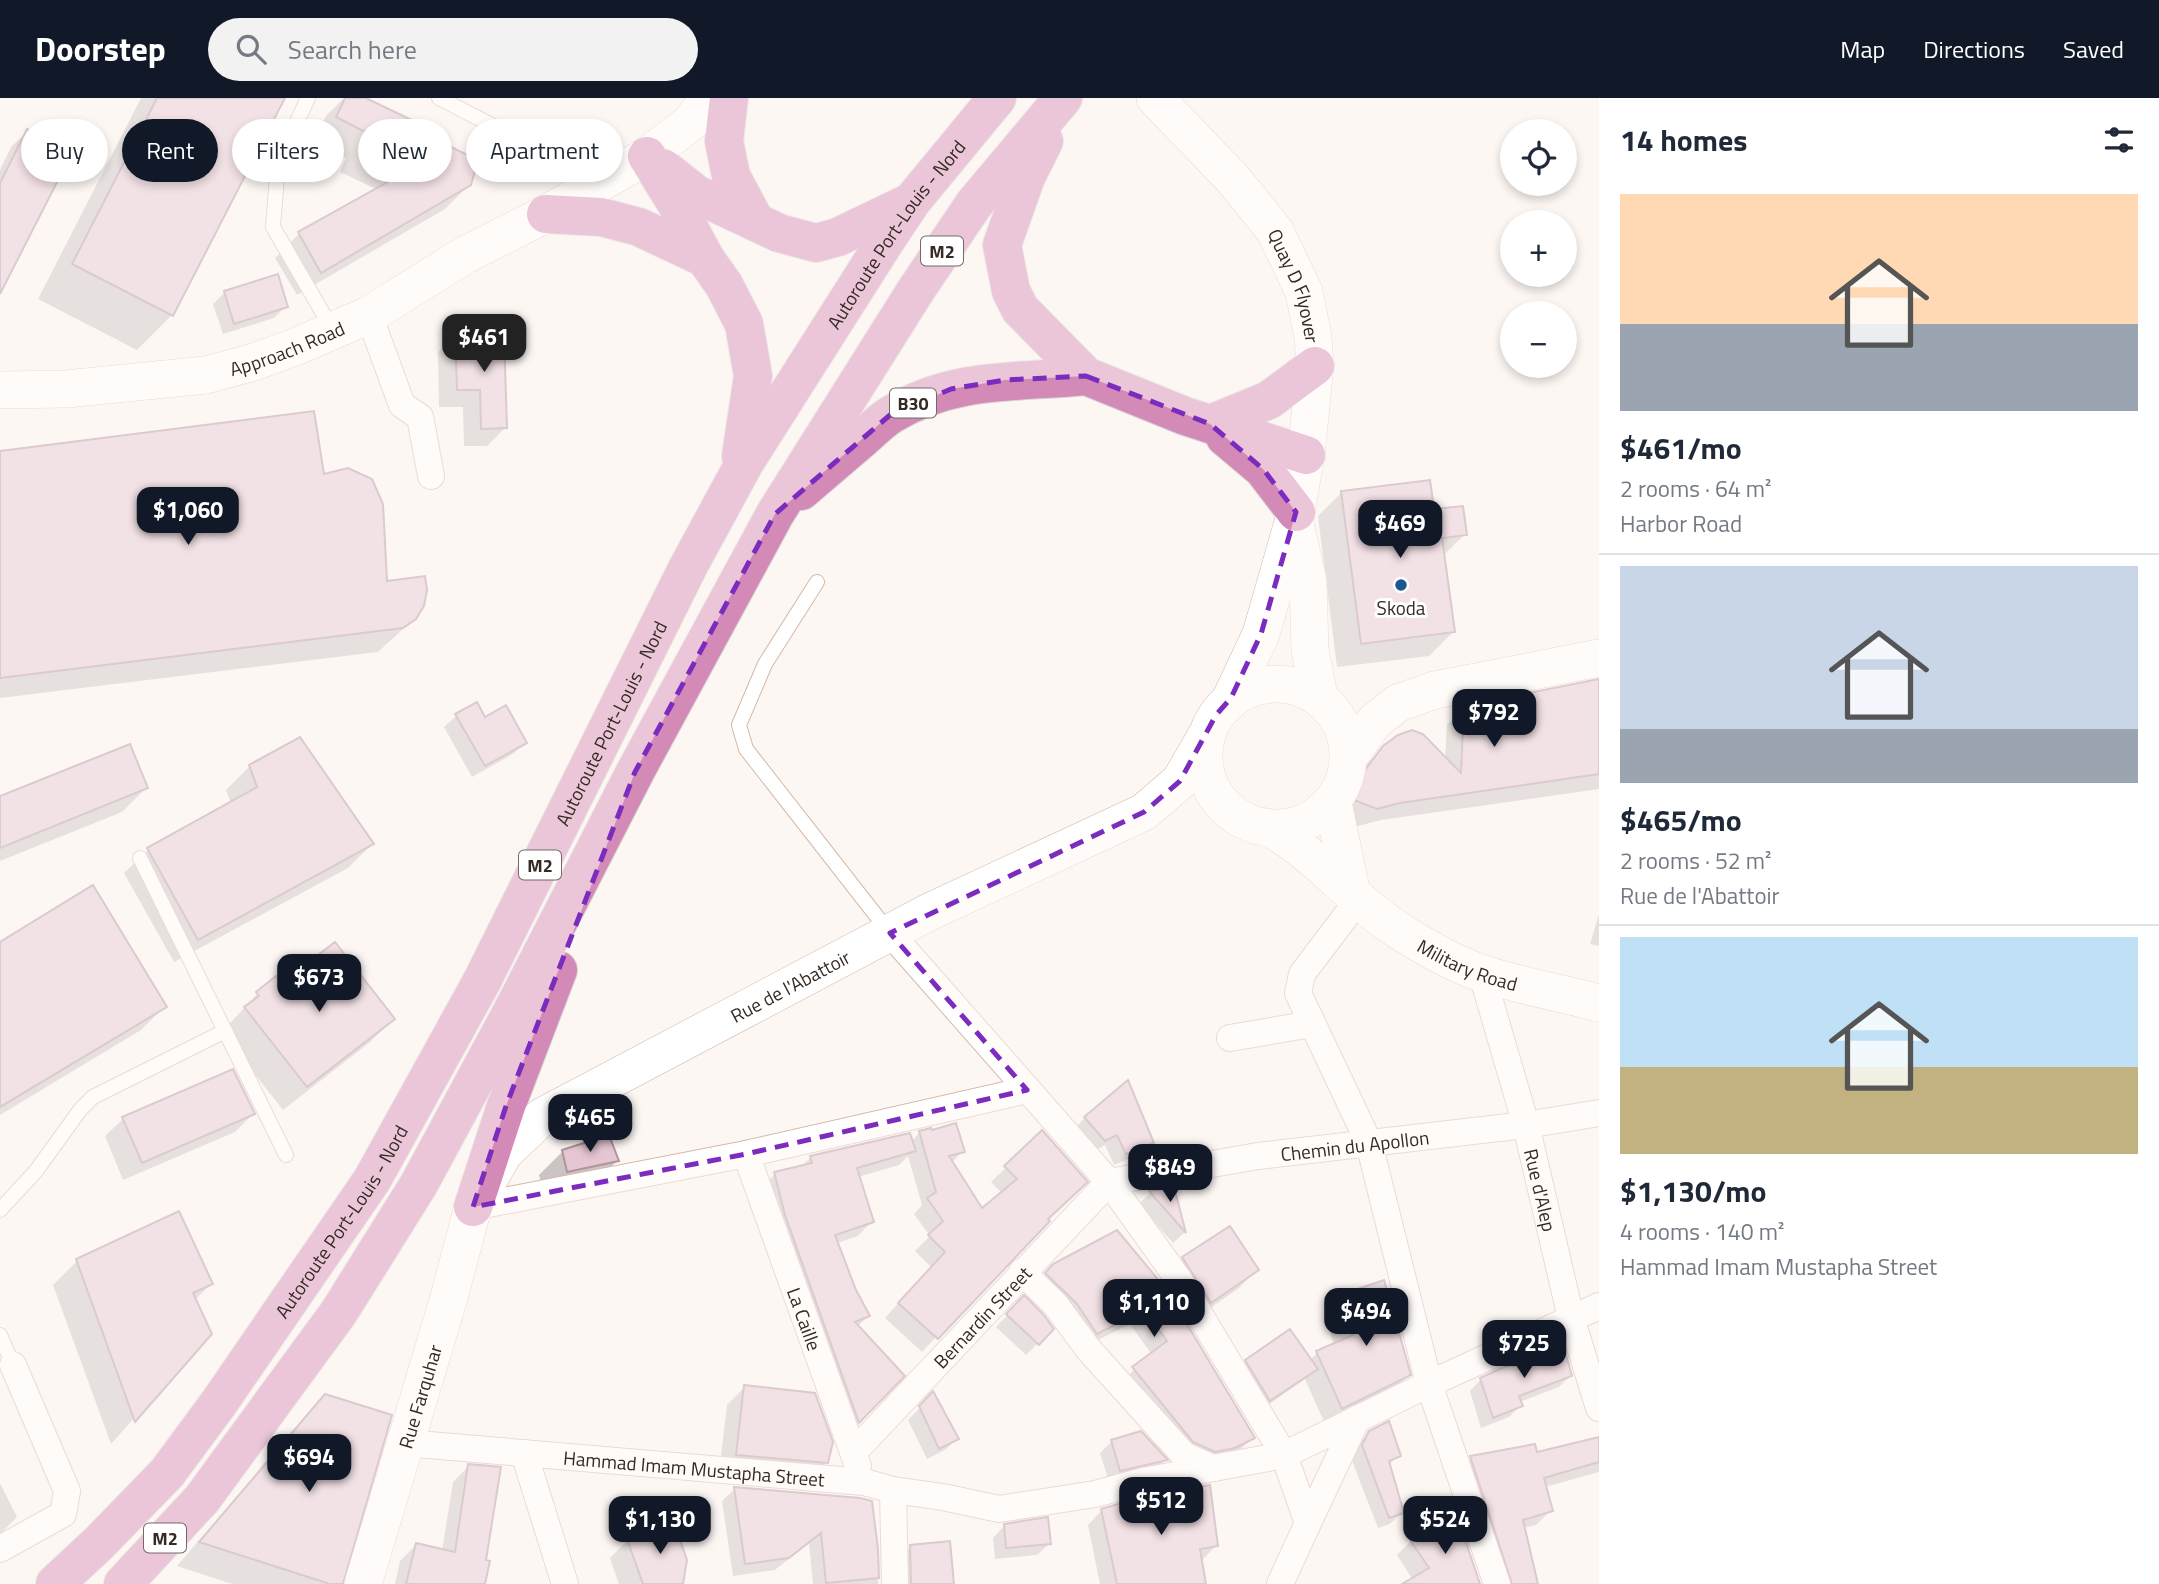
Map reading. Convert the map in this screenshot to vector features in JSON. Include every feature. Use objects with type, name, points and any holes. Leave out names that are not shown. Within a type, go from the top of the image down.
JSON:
[{"type":"highway","points":[[729,98],[724,141],[731,176],[755,221]]},
{"type":"highway","name":"Autoroute Port-Louis - Nord","points":[[55,1584],[167,1473],[218,1404],[372,1180],[482,981],[688,567],[737,475],[821,339],[912,201],[997,98]]},
{"type":"highway","points":[[1065,98],[1026,177],[1002,245],[1011,291],[1020,309],[1086,376],[1210,424],[1306,455]]},
{"type":"highway","name":"M2","points":[[126,1581],[202,1499],[339,1312],[419,1184],[515,1006],[635,772],[775,514],[879,346],[974,204],[1065,98]]},
{"type":"highway","points":[[647,156],[696,194],[779,233],[816,243],[838,237],[912,201]]},
{"type":"highway","points":[[647,156],[677,203],[705,258],[724,285],[744,324],[753,376],[737,475]]},
{"type":"highway","points":[[546,214],[601,217],[626,223],[705,258]]},
{"type":"highway","points":[[1210,424],[1269,400],[1315,366]]},
{"type":"highway","name":"B30","points":[[775,514],[890,415],[919,400],[951,389],[1006,380],[1086,376]]},
{"type":"highway","points":[[1210,424],[1263,469],[1295,516]]},
{"type":"highway","points":[[473,1207],[506,1106],[635,772]]},
{"type":"main road","points":[[546,214],[647,156],[690,122],[709,98]]},
{"type":"main road","name":"Quay D Flyover","points":[[1166,110],[1233,179],[1275,232],[1304,292],[1313,337],[1315,366],[1306,455],[1295,516],[1261,634],[1231,698]]},
{"type":"main road","name":"Approach Road","points":[[0,390],[66,389],[206,375],[264,358],[369,315],[465,255],[546,214]]},
{"type":"main road","points":[[1295,516],[1308,581],[1310,650],[1325,703]]},
{"type":"main road","points":[[1349,757],[1374,722],[1398,703],[1435,690],[1599,658]]},
{"type":"main road","points":[[1275,684],[1298,687],[1325,703],[1341,722],[1347,739],[1347,775],[1332,803],[1320,814],[1289,828],[1258,825],[1227,810],[1210,785],[1203,756],[1206,736],[1216,715],[1231,698],[1252,687],[1275,684]]},
{"type":"main road","points":[[1325,703],[1399,691],[1435,690]]},
{"type":"main road","name":"Rue de l'Abattoir","points":[[473,1207],[504,1153],[542,1115],[890,933],[1144,812],[1180,781],[1206,736]]},
{"type":"main road","points":[[1332,803],[1355,897]]},
{"type":"main road","name":"Rue de l'Abattoir","points":[[1144,812],[1205,808],[1258,825]]},
{"type":"main road","name":"Military Road","points":[[1258,825],[1294,842],[1355,897],[1397,929],[1482,974],[1599,1003]]},
{"type":"main road","name":"Rue Farquhar","points":[[363,1584],[448,1301],[473,1207]]},
{"type":"street","points":[[369,315],[402,405],[420,417],[431,476]]},
{"type":"street","points":[[1355,897],[1302,974],[1298,993],[1369,1143],[1429,1384],[1497,1584]]},
{"type":"street","points":[[890,933],[1109,1182],[1179,1279],[1284,1455],[1308,1523]]},
{"type":"street","name":"Rue d'Alep","points":[[1482,974],[1526,1125],[1571,1318],[1599,1408]]},
{"type":"street","points":[[1230,1038],[1312,1024]]},
{"type":"street","points":[[473,1207],[746,1154],[1027,1090]]},
{"type":"street","name":"Chemin du Apollon","points":[[1109,1182],[1258,1156],[1599,1114]]},
{"type":"street","name":"La Caille","points":[[746,1154],[864,1482]]},
{"type":"street","name":"Bernardin Street","points":[[854,1452],[1109,1182]]},
{"type":"street","points":[[1022,1272],[1055,1304],[1089,1350],[1184,1455],[1213,1468]]},
{"type":"street","name":"Hammad Imam Mustapha Street","points":[[405,1443],[864,1482],[999,1509],[1095,1494],[1284,1455],[1429,1384],[1599,1306]]},
{"type":"street","points":[[0,1549],[63,1514],[67,1491],[13,1364]]},
{"type":"street","points":[[1280,1584],[1357,1419]]},
{"type":"street","points":[[524,1453],[565,1584]]},
{"type":"street","points":[[894,1490],[895,1584]]},
{"type":"lane","points":[[308,98],[278,163],[273,227],[332,329]]},
{"type":"lane","points":[[439,98],[480,119]]},
{"type":"lane","points":[[817,582],[765,664],[738,725],[746,750],[890,933]]},
{"type":"lane","points":[[140,858],[286,1155]]},
{"type":"lane","points":[[0,1210],[36,1171],[80,1110],[93,1097],[225,1031]]},
{"type":"lane","points":[[0,1335],[13,1364]]},
{"type":"highlighted area","points":[[1086,376],[1210,424],[1263,469],[1296,512],[1261,634],[1231,698],[1216,715],[1180,781],[1144,812],[890,933],[1027,1090],[746,1154],[473,1207],[506,1106],[635,772],[775,514],[890,415],[951,389],[1005,380]]},
{"type":"building","points":[[157,98],[285,98],[274,119],[232,119],[232,182],[242,182],[173,316],[72,264],[122,166],[122,182],[218,182],[218,119],[146,119]]},
{"type":"building","points":[[345,98],[366,98],[410,119],[358,119],[358,128],[336,117]]},
{"type":"building","points":[[21,141],[21,182],[57,182],[0,294],[0,183]]},
{"type":"building","points":[[452,147],[466,154],[466,182],[472,182],[471,185],[321,273],[298,232],[388,182],[452,182]]},
{"type":"building","points":[[278,274],[288,307],[234,324],[224,291]]},
{"type":"building","points":[[455,332],[504,332],[507,428],[481,429],[480,390],[457,390]]},
{"type":"building","points":[[314,411],[324,474],[348,468],[372,479],[383,504],[387,581],[425,576],[427,590],[424,606],[416,619],[403,628],[0,678],[0,451]]},
{"type":"building","name":"Skoda","points":[[1430,480],[1434,509],[1463,506],[1467,535],[1442,538],[1455,632],[1361,644],[1341,491]]},
{"type":"building","points":[[1599,679],[1599,774],[1400,803],[1377,809],[1354,800],[1365,770],[1383,746],[1398,735],[1412,730],[1423,734],[1461,773],[1464,706]]},
{"type":"building","points":[[477,702],[485,717],[506,705],[527,743],[485,766],[455,714]]},
{"type":"building","points":[[300,737],[374,844],[198,940],[147,848],[257,787],[249,765]]},
{"type":"building","points":[[130,744],[148,788],[0,848],[0,796]]},
{"type":"building","points":[[93,885],[167,1007],[0,1107],[0,942]]},
{"type":"building","points":[[335,942],[395,1019],[307,1087],[244,1007],[259,996],[256,992],[276,976],[282,983]]},
{"type":"building","points":[[233,1069],[255,1114],[142,1163],[122,1117]]},
{"type":"building","points":[[1128,1080],[1154,1143],[1126,1154],[1117,1135],[1105,1141],[1084,1117]]},
{"type":"building","points":[[956,1123],[965,1152],[949,1156],[982,1208],[1017,1179],[1004,1166],[1042,1130],[1088,1182],[1048,1219],[1050,1221],[938,1339],[898,1303],[945,1252],[928,1235],[943,1221],[927,1198],[936,1192],[919,1131]]},
{"type":"building","points":[[910,1133],[916,1151],[857,1168],[874,1222],[835,1235],[856,1290],[870,1316],[855,1322],[905,1376],[859,1423],[785,1215],[774,1172],[812,1163],[810,1156]]},
{"type":"building","points":[[609,1135],[619,1161],[567,1172],[562,1150]]},
{"type":"building","points":[[1174,1187],[1186,1233],[1149,1191]]},
{"type":"building","points":[[179,1211],[213,1284],[193,1293],[212,1334],[135,1422],[76,1259]]},
{"type":"building","points":[[1230,1226],[1259,1270],[1211,1303],[1182,1257]]},
{"type":"building","points":[[1117,1230],[1166,1289],[1255,1438],[1235,1448],[1215,1452],[1193,1442],[1132,1367],[1167,1341],[1145,1310],[1097,1334],[1077,1304],[1045,1273],[1053,1264]]},
{"type":"building","points":[[1384,1280],[1411,1375],[1342,1409],[1316,1351],[1353,1335],[1340,1295]]},
{"type":"building","points":[[1024,1295],[1054,1329],[1039,1345],[1006,1314]]},
{"type":"building","points":[[1290,1329],[1318,1369],[1270,1401],[1245,1360]]},
{"type":"building","points":[[1562,1341],[1572,1376],[1519,1396],[1523,1406],[1493,1418],[1480,1378],[1504,1367],[1544,1361],[1540,1351]]},
{"type":"building","points":[[744,1385],[815,1393],[833,1442],[828,1463],[736,1455]]},
{"type":"building","points":[[933,1391],[959,1439],[939,1449],[919,1406]]},
{"type":"building","points":[[325,1394],[392,1415],[343,1584],[330,1584],[199,1542]]},
{"type":"building","points":[[1389,1421],[1401,1456],[1389,1461],[1404,1513],[1389,1518],[1362,1445],[1369,1431]]},
{"type":"building","points":[[1141,1431],[1168,1460],[1120,1471],[1111,1440]]},
{"type":"building","points":[[1599,1437],[1599,1462],[1544,1478],[1553,1511],[1523,1520],[1538,1584],[1512,1584],[1470,1456],[1535,1444],[1537,1452]]},
{"type":"building","points":[[468,1464],[501,1467],[486,1560],[490,1561],[485,1584],[406,1584],[416,1543],[455,1552]]},
{"type":"building","points":[[1210,1485],[1218,1546],[1200,1549],[1206,1584],[1117,1584],[1101,1509],[1146,1496]]},
{"type":"building","points":[[734,1487],[872,1501],[879,1578],[826,1583],[821,1533],[789,1558],[745,1564]]},
{"type":"building","points":[[1457,1516],[1480,1584],[1402,1584],[1429,1568],[1410,1540]]},
{"type":"building","points":[[1048,1517],[1051,1544],[1006,1548],[1004,1524]]},
{"type":"building","points":[[674,1522],[687,1560],[683,1584],[643,1584],[627,1539]]},
{"type":"building","points":[[950,1541],[954,1584],[911,1584],[910,1545]]},
{"type":"place","name":"Skoda","points":[[1401,585]]}]
